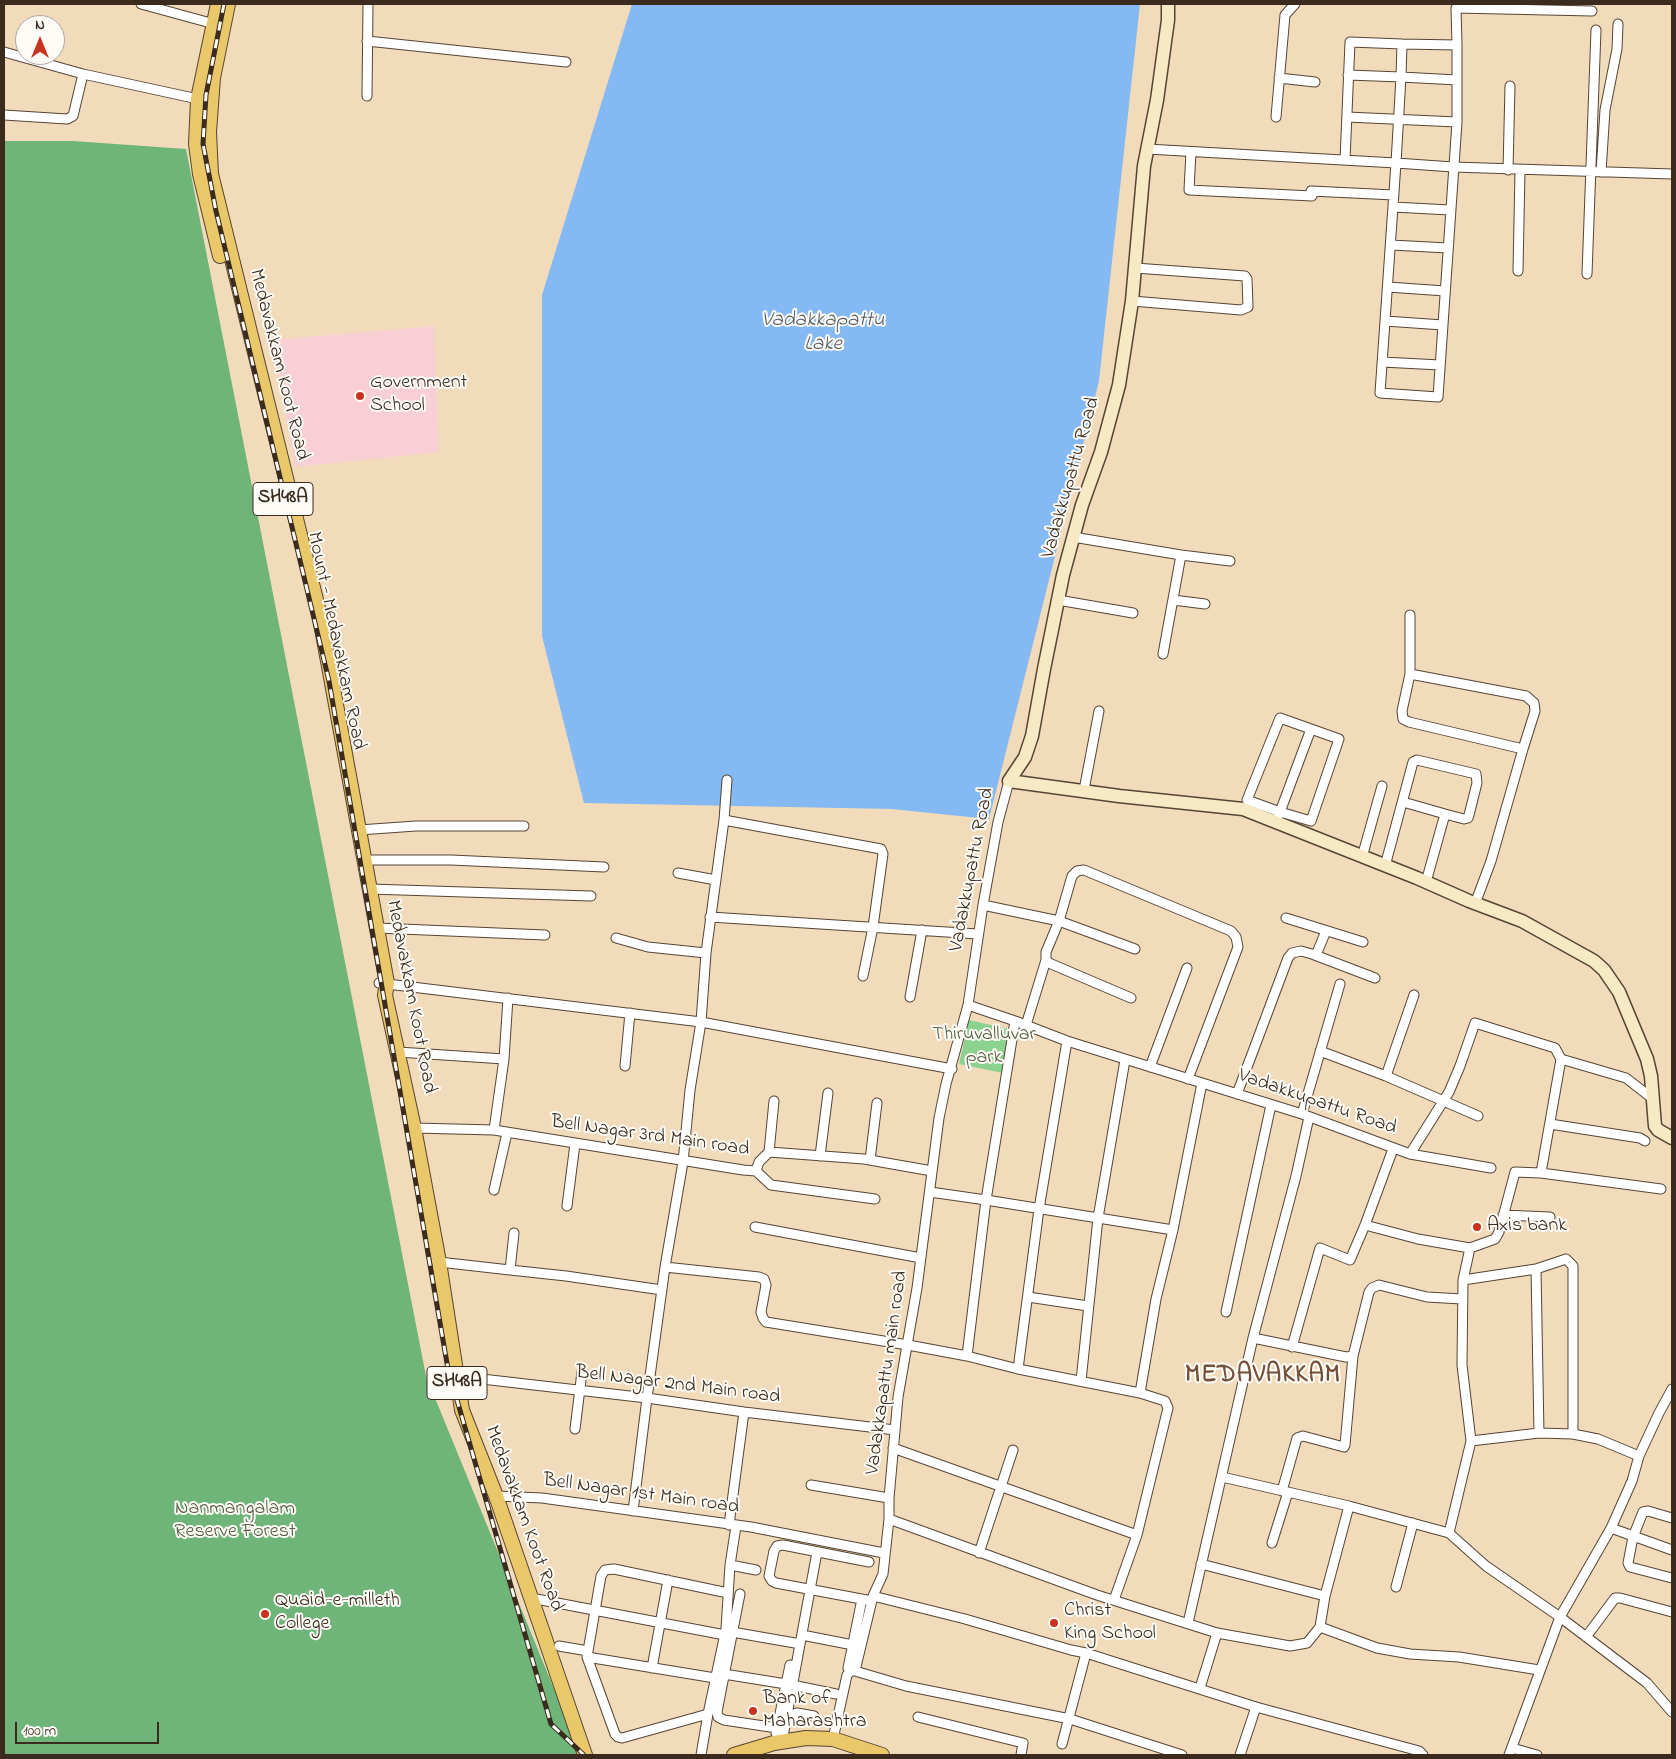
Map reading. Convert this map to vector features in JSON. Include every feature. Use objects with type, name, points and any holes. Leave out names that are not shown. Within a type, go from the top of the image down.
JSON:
[{"type":"main road","name":"Mount - Medavakkam Road","points":[[218,4],[218,25],[198,99],[196,144],[200,174],[230,295],[248,352],[328,681],[384,987]]},
{"type":"main road","name":"SH48A","points":[[218,25],[228,4]]},
{"type":"main road","name":"Medavakkam Koot Road","points":[[218,25],[208,150],[211,174],[319,612],[377,928],[384,987],[414,1128],[439,1262],[462,1410],[496,1496],[585,1755]]},
{"type":"main road","points":[[734,1755],[778,1743],[806,1738],[833,1739],[878,1754]]},
{"type":"street","points":[[142,4],[218,25]]},
{"type":"street","points":[[367,96],[368,4]]},
{"type":"street","name":"Vadakkupattu Road","points":[[1168,4],[1167,29],[1144,166],[1132,301],[1118,385],[1101,452],[1073,537],[1058,600],[1032,736],[1025,757],[1009,781],[998,822],[982,905],[968,1005],[1125,1060],[1305,1115],[1393,1149],[1410,1154],[1491,1168]]},
{"type":"street","points":[[1276,117],[1285,15],[1295,4]]},
{"type":"street","points":[[1402,44],[1399,119],[1380,393],[1438,397],[1457,122],[1456,8],[1592,11]]},
{"type":"street","points":[[1601,172],[1606,110],[1617,49],[1618,24]]},
{"type":"street","points":[[1587,274],[1596,30]]},
{"type":"street","points":[[367,41],[566,62]]},
{"type":"street","points":[[1345,160],[1350,42],[1457,45]]},
{"type":"street","points":[[4,52],[83,74],[198,99]]},
{"type":"street","points":[[4,115],[67,119],[73,116],[83,74]]},
{"type":"street","points":[[1348,76],[1457,80]]},
{"type":"street","points":[[1279,78],[1315,82]]},
{"type":"street","points":[[1508,170],[1510,86]]},
{"type":"street","points":[[1346,118],[1457,122]]},
{"type":"street","points":[[1148,149],[1396,162],[1453,168],[1672,174]]},
{"type":"street","points":[[1191,152],[1189,190],[1312,196],[1311,191],[1394,195]]},
{"type":"street","points":[[1518,271],[1520,170]]},
{"type":"street","points":[[1393,208],[1450,210]]},
{"type":"street","points":[[1391,245],[1448,248]]},
{"type":"street","points":[[1132,301],[1242,310],[1248,307],[1247,278],[1245,276],[1135,268]]},
{"type":"street","points":[[1388,287],[1445,291]]},
{"type":"street","points":[[1385,321],[1443,325]]},
{"type":"street","points":[[1382,362],[1440,365]]},
{"type":"street","points":[[1073,537],[1230,561]]},
{"type":"street","points":[[1163,654],[1181,555]]},
{"type":"street","points":[[1058,600],[1133,613]]},
{"type":"street","points":[[1173,600],[1205,604]]},
{"type":"street","points":[[1410,615],[1410,674],[1402,711],[1403,719],[1524,749]]},
{"type":"street","points":[[1410,674],[1526,696],[1534,703],[1535,710],[1524,749],[1491,861],[1475,904]]},
{"type":"street","points":[[1084,790],[1099,711]]},
{"type":"street","points":[[1245,805],[1280,718],[1339,739],[1308,835]]},
{"type":"street","points":[[1277,817],[1311,729]]},
{"type":"street","points":[[1385,866],[1411,765],[1417,760],[1476,774],[1477,783],[1468,818],[1464,819],[1403,802]]},
{"type":"street","points":[[633,1511],[665,1267],[683,1162],[690,1090],[700,1022],[710,917],[724,820],[727,780]]},
{"type":"street","points":[[1009,781],[1119,796],[1245,805],[1277,817],[1308,835],[1426,882],[1475,904],[1522,921],[1583,953],[1604,970],[1619,992],[1640,1039],[1651,1076],[1655,1126],[1658,1130],[1672,1138]]},
{"type":"street","points":[[1362,857],[1382,786]]},
{"type":"street","points":[[1426,882],[1445,814]]},
{"type":"street","points":[[1277,817],[1311,821]]},
{"type":"street","points":[[724,820],[881,849],[883,854],[873,927],[863,976]]},
{"type":"street","points":[[359,830],[416,826],[524,826]]},
{"type":"street","points":[[365,860],[451,860],[604,867]]},
{"type":"street","points":[[1026,1025],[1046,960],[1046,952],[1059,921],[1072,876],[1077,871],[1084,870],[1231,931],[1236,937],[1238,947],[1188,1079]]},
{"type":"street","points":[[678,874],[716,880]]},
{"type":"street","points":[[369,889],[591,896]]},
{"type":"street","points":[[982,905],[1059,921],[1135,949]]},
{"type":"street","points":[[710,917],[978,934]]},
{"type":"street","points":[[1286,918],[1363,942]]},
{"type":"street","points":[[377,928],[545,935]]},
{"type":"street","points":[[910,997],[922,930]]},
{"type":"street","points":[[1316,955],[1326,931]]},
{"type":"street","points":[[616,938],[648,947],[706,953]]},
{"type":"street","points":[[1237,1094],[1288,958],[1292,953],[1301,951],[1316,955],[1375,978]]},
{"type":"street","points":[[1046,960],[1049,963],[1131,998]]},
{"type":"street","points":[[1150,1067],[1186,968]]},
{"type":"street","points":[[1188,1623],[1254,1338],[1296,1176],[1305,1115],[1320,1051],[1340,984]]},
{"type":"street","points":[[384,987],[508,998],[700,1022],[952,1069]]},
{"type":"street","points":[[1386,1076],[1414,995]]},
{"type":"street","points":[[494,1130],[504,1059],[508,998]]},
{"type":"street","name":"Vadakkapattu main road","points":[[833,1739],[847,1675],[852,1670],[873,1598],[883,1574],[884,1553],[890,1520],[889,1498],[895,1430],[921,1258],[939,1118],[946,1084],[952,1069],[968,1005]]},
{"type":"street","points":[[625,1066],[630,1013]]},
{"type":"street","points":[[967,1356],[986,1200],[1015,1020]]},
{"type":"street","points":[[1410,1154],[1445,1100],[1460,1066],[1475,1023],[1555,1048],[1561,1059],[1541,1173]]},
{"type":"street","points":[[1018,1369],[1040,1209],[1067,1041]]},
{"type":"street","points":[[1320,1051],[1445,1100],[1478,1116]]},
{"type":"street","points":[[398,1052],[504,1059]]},
{"type":"street","points":[[1561,1059],[1626,1078],[1653,1099]]},
{"type":"street","points":[[1081,1380],[1098,1218],[1125,1060]]},
{"type":"street","points":[[1140,1393],[1156,1299],[1173,1230],[1202,1083]]},
{"type":"street","points":[[820,1156],[828,1093]]},
{"type":"street","points":[[770,1152],[774,1101]]},
{"type":"street","points":[[870,1160],[877,1103]]},
{"type":"street","points":[[1226,1312],[1271,1105]]},
{"type":"street","points":[[1550,1124],[1640,1138],[1646,1141]]},
{"type":"street","name":"Bell Nagar 3rd Main road","points":[[414,1128],[494,1130],[683,1162],[756,1171],[759,1162],[770,1152],[870,1160],[932,1171]]},
{"type":"street","points":[[494,1190],[507,1133]]},
{"type":"street","points":[[567,1206],[575,1144]]},
{"type":"street","points":[[1292,1347],[1320,1248],[1350,1260],[1366,1225],[1393,1149]]},
{"type":"street","points":[[756,1171],[771,1185],[875,1198]]},
{"type":"street","points":[[1366,1225],[1418,1239],[1470,1248],[1495,1239],[1499,1232],[1515,1172],[1541,1173],[1661,1189]]},
{"type":"street","points":[[930,1192],[1173,1230]]},
{"type":"street","points":[[1503,1215],[1550,1217]]},
{"type":"street","points":[[755,1227],[921,1258]]},
{"type":"street","points":[[510,1270],[514,1233]]},
{"type":"street","points":[[1449,1533],[1472,1441],[1462,1365],[1463,1280],[1470,1248]]},
{"type":"street","points":[[1463,1280],[1536,1269],[1566,1260],[1573,1266],[1573,1434]]},
{"type":"street","points":[[439,1262],[566,1276],[662,1290]]},
{"type":"street","points":[[665,1267],[759,1277],[764,1280],[766,1285],[761,1312],[766,1322],[967,1356],[1018,1369],[1081,1380],[1165,1400],[1168,1408],[1137,1535],[1114,1600]]},
{"type":"street","points":[[1536,1269],[1540,1433]]},
{"type":"street","points":[[1272,1543],[1297,1438],[1303,1436],[1345,1445],[1353,1356],[1369,1292],[1372,1288],[1379,1284],[1427,1297],[1462,1299]]},
{"type":"street","points":[[1028,1297],[1088,1306]]},
{"type":"street","points":[[1254,1338],[1346,1357],[1353,1356]]},
{"type":"street","points":[[575,1429],[582,1372]]},
{"type":"street","name":"Bell Nagar 2nd Main road","points":[[456,1376],[895,1430]]},
{"type":"street","points":[[1537,1755],[1510,1752],[1560,1617],[1611,1528],[1632,1481],[1639,1456],[1672,1389]]},
{"type":"street","points":[[728,1634],[730,1565],[744,1412]]},
{"type":"street","points":[[1472,1441],[1540,1433],[1573,1434],[1598,1439],[1639,1456]]},
{"type":"street","points":[[894,1448],[1137,1535]]},
{"type":"street","points":[[979,1553],[1013,1450]]},
{"type":"street","points":[[1222,1477],[1349,1506],[1449,1533],[1486,1566],[1560,1617],[1647,1683],[1672,1712]]},
{"type":"street","points":[[810,1485],[889,1498]]},
{"type":"street","name":"Bell Nagar 1st Main road","points":[[496,1496],[542,1498],[751,1527],[884,1553]]},
{"type":"street","points":[[890,1520],[1114,1600],[1217,1633],[1290,1646],[1306,1643],[1320,1627],[1325,1596],[1349,1506]]},
{"type":"street","points":[[1672,1518],[1648,1511],[1643,1512],[1633,1537],[1629,1566],[1672,1578]]},
{"type":"street","points":[[1396,1587],[1413,1523]]},
{"type":"street","points":[[1611,1528],[1672,1550]]},
{"type":"street","points":[[869,1562],[783,1545],[777,1546],[774,1551],[770,1576],[772,1581],[862,1598],[873,1598],[965,1619],[1086,1653],[1256,1707],[1420,1751],[1423,1755]]},
{"type":"street","points":[[778,1743],[777,1728],[802,1635],[817,1552]]},
{"type":"street","points":[[1201,1564],[1325,1596]]},
{"type":"street","points":[[730,1565],[756,1570]]},
{"type":"street","points":[[708,1714],[622,1738],[618,1737],[615,1734],[588,1654],[601,1576],[605,1570],[614,1569],[728,1593]]},
{"type":"street","points":[[652,1668],[668,1580]]},
{"type":"street","points":[[740,1594],[728,1634],[720,1676],[718,1717],[724,1720],[777,1728]]},
{"type":"street","points":[[531,1598],[661,1623],[796,1643]]},
{"type":"street","points":[[862,1598],[853,1645],[852,1670],[906,1686],[1070,1719],[1182,1755]]},
{"type":"street","points":[[1586,1637],[1615,1598],[1672,1612]]},
{"type":"street","points":[[778,1743],[787,1716],[789,1685],[805,1600]]},
{"type":"street","points":[[1320,1627],[1377,1648],[1410,1654],[1459,1657],[1540,1670]]},
{"type":"street","points":[[1200,1688],[1217,1633]]},
{"type":"street","points":[[802,1635],[853,1645]]},
{"type":"street","points":[[559,1646],[652,1668],[789,1685],[836,1694]]},
{"type":"street","points":[[1062,1744],[1086,1653]]},
{"type":"street","points":[[701,1755],[708,1714],[720,1676]]},
{"type":"street","points":[[1240,1755],[1256,1707]]},
{"type":"street","points":[[787,1716],[796,1713],[814,1716]]},
{"type":"street","points":[[918,1718],[1024,1743],[1021,1755]]},
{"type":"shaded area","name":"Government School","points":[[434,326],[439,452],[295,467],[273,340]]},
{"type":"green space","name":"Nanmangalam Reserve Forest","points":[[4,141],[73,141],[186,149],[426,1376],[581,1755],[4,1755]]},
{"type":"green space","name":"Thiruvalluvar park","points":[[969,1020],[1008,1029],[1003,1073],[959,1064]]},
{"type":"water","name":"Vadakkapattu Lake","points":[[632,4],[1140,4],[1099,381],[989,819],[892,809],[584,803],[542,636],[542,295]]},
{"type":"railway","points":[[224,4],[206,95],[203,144],[216,211],[329,681],[448,1369],[551,1724],[584,1755]]},
{"type":"place","name":"Government School","points":[[360,396]]},
{"type":"place","name":"Axis bank","points":[[1477,1227]]},
{"type":"place","name":"Quaid-e-milleth College","points":[[265,1614]]},
{"type":"place","name":"Christ King School","points":[[1054,1623]]},
{"type":"place","name":"Bank of Maharashtra","points":[[753,1711]]},
{"type":"district","name":"MEDAVAKKAM","points":[[1263,1377]]}]
